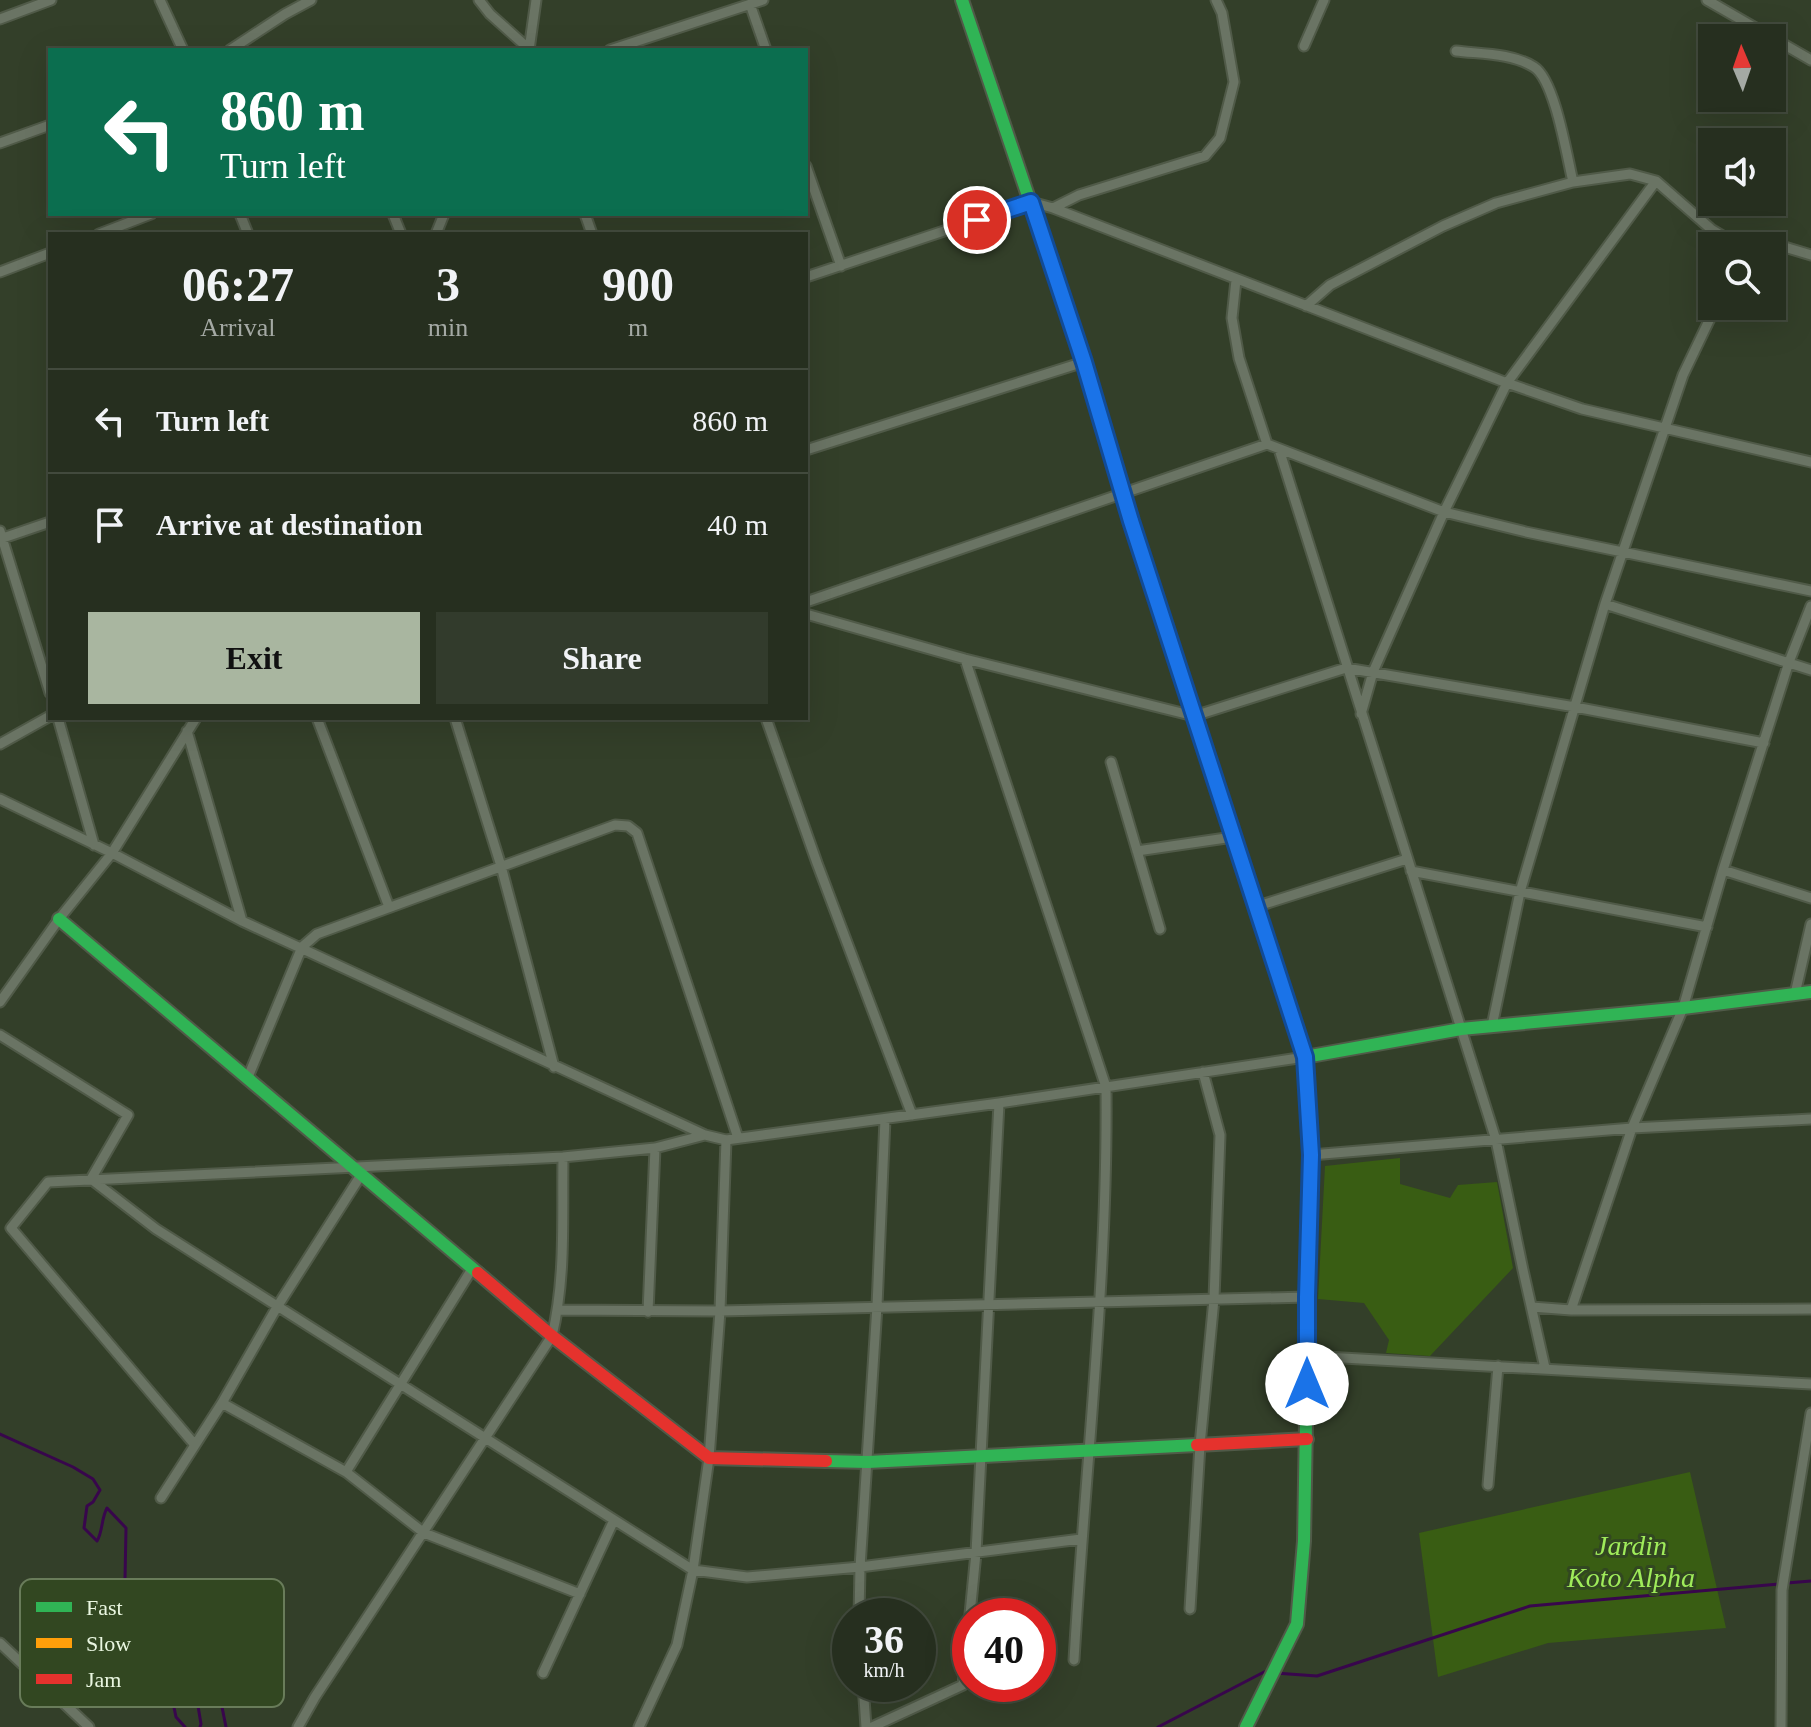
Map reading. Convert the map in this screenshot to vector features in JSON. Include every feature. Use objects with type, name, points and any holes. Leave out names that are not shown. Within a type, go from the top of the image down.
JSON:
[{"type":"street","points":[[0,19],[51,0]]},
{"type":"street","points":[[160,0],[182,48]]},
{"type":"street","points":[[233,48],[311,0]]},
{"type":"street","points":[[479,0],[528,48]]},
{"type":"street","points":[[529,48],[536,0]]},
{"type":"street","points":[[616,48],[763,0]]},
{"type":"street","points":[[962,0],[1084,362],[1123,493],[1305,1057],[1311,1155],[1307,1439],[1304,1541],[1297,1624],[1246,1727]]},
{"type":"street","points":[[1053,208],[1079,195],[1205,156],[1220,138],[1234,82],[1222,13],[1216,0]]},
{"type":"street","points":[[1304,46],[1324,0]]},
{"type":"street","points":[[1707,0],[1811,60]]},
{"type":"street","points":[[750,4],[765,48]]},
{"type":"street","points":[[1456,51],[1515,59],[1537,68],[1554,99],[1573,182]]},
{"type":"street","points":[[0,143],[48,126]]},
{"type":"street","points":[[808,172],[841,266]]},
{"type":"street","points":[[1306,306],[1330,285],[1443,226],[1496,203],[1573,182],[1630,174],[1656,181],[1716,232]]},
{"type":"street","points":[[1361,714],[1373,672],[1444,512],[1507,383],[1656,181]]},
{"type":"street","points":[[808,276],[1031,202],[1582,409],[1811,462]]},
{"type":"street","points":[[104,232],[146,216]]},
{"type":"street","points":[[1786,247],[1811,255]]},
{"type":"street","points":[[0,272],[48,254]]},
{"type":"street","points":[[1236,280],[1232,318],[1239,358],[1267,444]]},
{"type":"street","points":[[1492,1026],[1520,892],[1605,604],[1683,375],[1709,320]]},
{"type":"street","points":[[808,449],[1084,362]]},
{"type":"street","points":[[808,601],[1267,444],[1444,512],[1811,591]]},
{"type":"street","points":[[1279,449],[1496,1140],[1545,1368]]},
{"type":"street","points":[[48,523],[1,536],[48,687]]},
{"type":"street","points":[[1605,604],[1811,670]]},
{"type":"street","points":[[1571,1310],[1632,1128],[1683,1008],[1789,662],[1811,606]]},
{"type":"street","points":[[808,615],[965,659],[1194,716],[1346,668],[1764,743]]},
{"type":"street","points":[[965,659],[1106,1087],[1107,1151],[1100,1302],[1074,1660]]},
{"type":"street","points":[[0,744],[48,717]]},
{"type":"street","points":[[59,720],[94,845]]},
{"type":"street","points":[[0,1002],[59,919],[112,853],[195,720]]},
{"type":"street","points":[[318,720],[389,907]]},
{"type":"street","points":[[456,720],[501,866],[554,1067]]},
{"type":"street","points":[[767,720],[912,1115]]},
{"type":"street","points":[[187,731],[242,921]]},
{"type":"street","points":[[1111,762],[1160,929]]},
{"type":"street","points":[[0,799],[242,921],[554,1067],[705,1135],[726,1140],[1305,1057],[1461,1029],[1683,1008],[1811,992]]},
{"type":"street","points":[[248,1077],[302,947],[317,934],[615,825],[628,826],[637,833],[738,1138]]},
{"type":"street","points":[[1137,851],[1233,837]]},
{"type":"street","points":[[1255,907],[1407,859]]},
{"type":"street","points":[[1723,870],[1811,898]]},
{"type":"street","points":[[1411,871],[1707,927]]},
{"type":"street","points":[[59,919],[552,1336],[709,1458],[868,1462],[1307,1439]]},
{"type":"street","points":[[1795,994],[1811,924]]},
{"type":"street","points":[[0,1035],[128,1115],[91,1179]]},
{"type":"street","points":[[1190,1609],[1200,1445],[1214,1299],[1220,1135],[1203,1072]]},
{"type":"street","points":[[866,1702],[869,1727],[963,1685],[976,1553],[999,1103]]},
{"type":"street","points":[[859,1598],[885,1119]]},
{"type":"street","points":[[1311,1155],[1632,1128],[1811,1119]]},
{"type":"street","points":[[195,1445],[11,1228],[48,1182],[358,1172],[655,1148],[705,1135]]},
{"type":"street","points":[[639,1727],[677,1645],[693,1570],[709,1458],[720,1311],[726,1140]]},
{"type":"street","points":[[648,1312],[655,1148]]},
{"type":"street","points":[[298,1727],[552,1336],[562,1280],[563,1157]]},
{"type":"street","points":[[161,1498],[222,1403],[358,1172]]},
{"type":"street","points":[[91,1179],[156,1229],[693,1570],[747,1577],[860,1567],[1081,1539]]},
{"type":"street","points":[[346,1472],[472,1269]]},
{"type":"street","points":[[558,1310],[720,1311],[1307,1297]]},
{"type":"street","points":[[1532,1307],[1571,1310],[1811,1309]]},
{"type":"street","points":[[1307,1356],[1811,1384]]},
{"type":"street","points":[[1488,1485],[1498,1366]]},
{"type":"street","points":[[222,1403],[346,1472],[424,1533],[580,1594]]},
{"type":"street","points":[[1781,1727],[1782,1590],[1811,1413]]},
{"type":"street","points":[[543,1673],[614,1520]]},
{"type":"street","points":[[0,1643],[20,1662]]},
{"type":"street","points":[[68,1707],[89,1727]]},
{"type":"green space","points":[[1400,1158],[1400,1184],[1450,1198],[1458,1185],[1497,1182],[1513,1268],[1430,1356],[1386,1353],[1389,1340],[1364,1303],[1318,1299],[1325,1166]]},
{"type":"green space","name":"Jardin Koto Alpha","points":[[1690,1472],[1726,1628],[1548,1643],[1438,1677],[1419,1533]]},
{"type":"waterway","points":[[0,1434],[93,1479],[100,1490],[87,1506],[84,1528],[97,1541],[107,1508],[126,1528],[125,1579]]},
{"type":"waterway","points":[[1787,1583],[1811,1581]]},
{"type":"waterway","points":[[1275,1673],[1317,1676],[1530,1606],[1779,1584]]},
{"type":"waterway","points":[[1158,1727],[1268,1672]]},
{"type":"waterway","points":[[174,1707],[176,1717],[185,1727]]},
{"type":"waterway","points":[[198,1707],[200,1727]]},
{"type":"waterway","points":[[222,1707],[226,1727]]},
{"type":"traffic: fast","points":[[962,0],[1084,362],[1195,716]]},
{"type":"traffic: fast","points":[[59,919],[478,1273]]},
{"type":"traffic: fast","points":[[1305,1057],[1461,1029],[1683,1008],[1811,992]]},
{"type":"traffic: fast","points":[[1246,1727],[1297,1624],[1304,1541],[1310,1183]]},
{"type":"traffic: fast","points":[[826,1461],[868,1462],[1197,1445]]},
{"type":"traffic: slow","points":[[1195,716],[1305,1057],[1310,1183]]},
{"type":"traffic: jam","points":[[478,1273],[552,1336],[709,1458],[826,1461]]},
{"type":"traffic: jam","points":[[1197,1445],[1307,1439]]},
{"type":"route","points":[[977,220],[1031,202],[1305,1057],[1311,1155],[1307,1384]]}]
